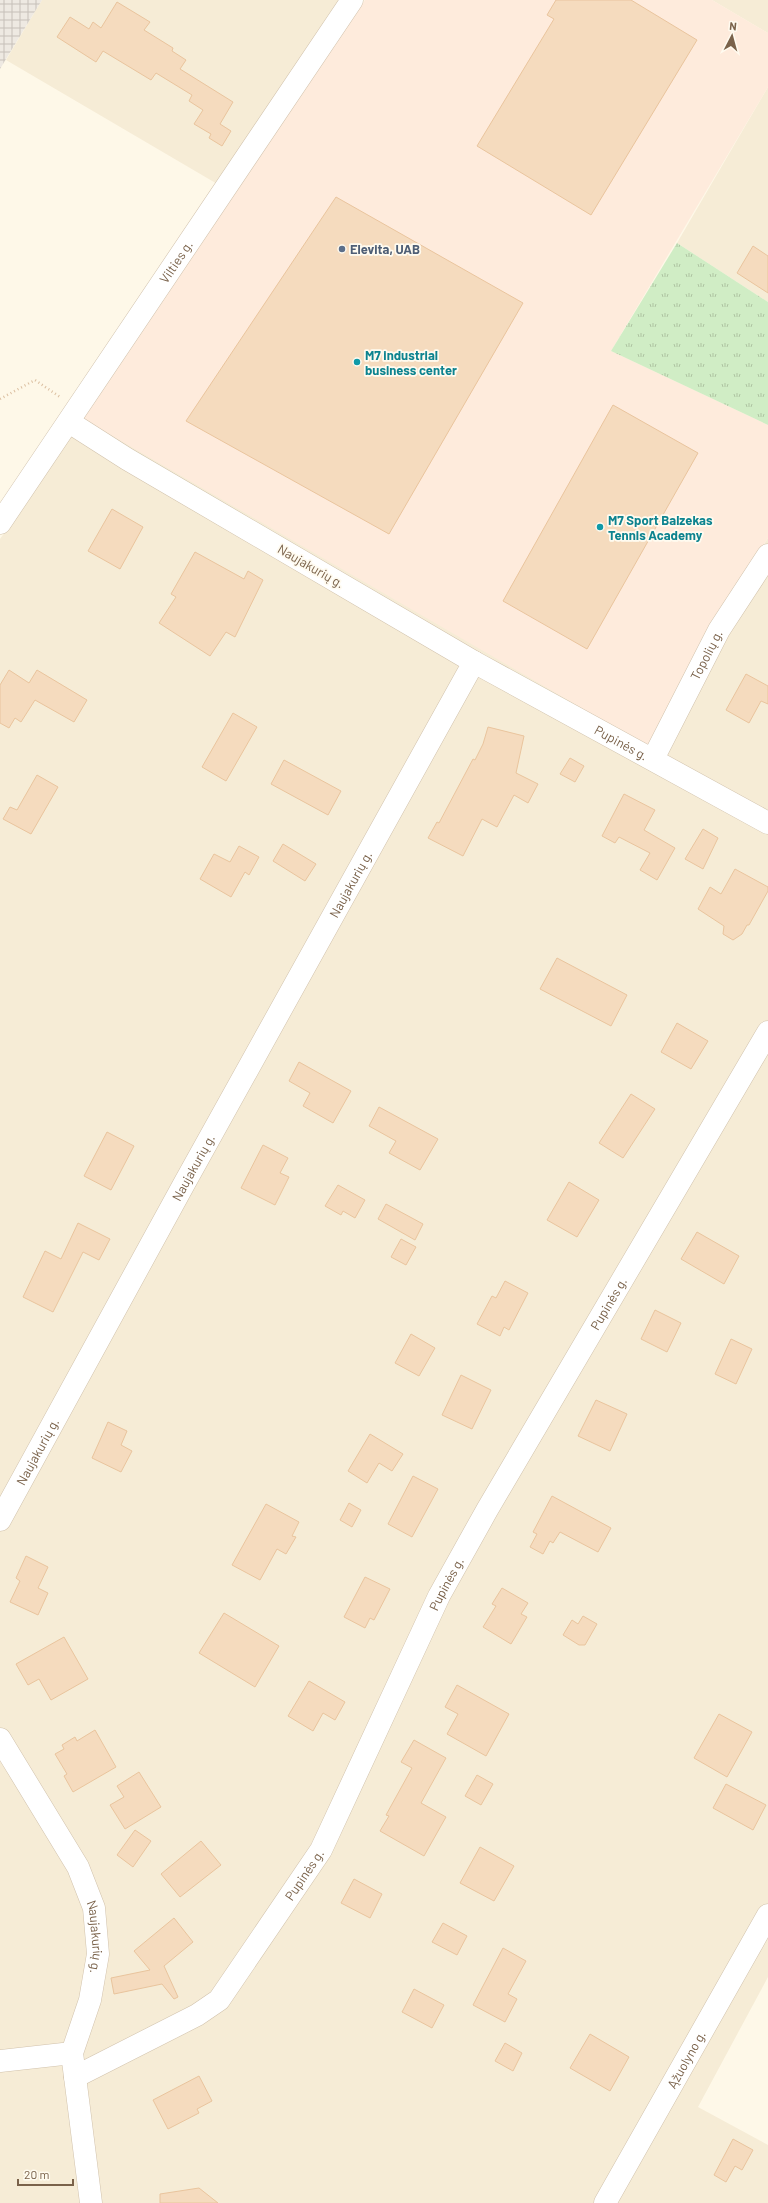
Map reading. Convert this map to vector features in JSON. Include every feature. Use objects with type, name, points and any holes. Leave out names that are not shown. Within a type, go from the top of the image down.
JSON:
[{"type":"street","name":"Vilties g.","points":[[0,523],[352,0]]},
{"type":"street","name":"Naujakurių g.","points":[[0,1520],[474,662],[127,459],[74,415]]},
{"type":"street","name":"Topolių g.","points":[[653,759],[719,630],[768,556]]},
{"type":"street","name":"Pupinės g.","points":[[474,662],[768,823]]},
{"type":"street","name":"Pupinės g.","points":[[75,2077],[197,2015],[219,2000],[321,1850],[439,1596],[491,1503],[768,1032]]},
{"type":"street","name":"Naujakurių g.","points":[[0,1739],[78,1867],[94,1908],[98,1954],[90,2000],[72,2053],[91,2203]]},
{"type":"street","name":"Ąžuolyno g.","points":[[605,2203],[768,1915]]},
{"type":"street","points":[[0,2061],[72,2053]]},
{"type":"path","points":[[0,399],[35,380],[74,415]]},
{"type":"shaded area","points":[[0,0],[42,0],[0,69]]},
{"type":"shaded area","points":[[42,0],[344,0],[219,185],[6,60]]},
{"type":"shaded area","points":[[365,0],[712,0],[768,33],[768,87],[611,351],[768,425],[768,538],[713,623],[649,747],[83,419]]},
{"type":"shaded area","points":[[712,0],[768,0],[768,33]]},
{"type":"shaded area","points":[[768,87],[768,302],[677,243]]},
{"type":"shaded area","points":[[83,419],[713,623],[768,538],[768,1977],[698,2107],[768,2145],[768,2203],[0,2203],[0,539]]},
{"type":"green space","points":[[677,243],[768,302],[768,425],[611,351]]},
{"type":"building","points":[[556,0],[631,0],[697,40],[591,215],[477,146],[554,19],[547,15]]},
{"type":"building","points":[[117,2],[150,22],[144,30],[173,48],[172,51],[186,60],[180,69],[233,102],[220,124],[231,131],[222,146],[209,138],[211,134],[194,124],[203,110],[189,101],[192,95],[156,73],[151,80],[103,51],[96,62],[57,37],[70,17],[89,29],[93,22],[101,28]]},
{"type":"building","name":"M7 industrial business center","points":[[336,197],[523,303],[389,534],[186,421]]},
{"type":"building","points":[[753,246],[768,256],[768,293],[737,273]]},
{"type":"building","name":"M7 Sport Balzekas Tennis Academy","points":[[613,405],[698,453],[587,649],[503,601]]},
{"type":"building","points":[[112,509],[143,527],[120,569],[88,551]]},
{"type":"building","points":[[195,552],[244,579],[248,571],[263,580],[235,637],[226,632],[210,656],[159,623],[176,597],[171,594]]},
{"type":"building","points":[[9,670],[29,683],[37,670],[87,700],[74,722],[35,700],[21,722],[15,718],[9,728],[0,723],[0,685]]},
{"type":"building","points":[[746,674],[768,686],[768,704],[761,701],[749,723],[726,710]]},
{"type":"building","points":[[233,713],[257,727],[226,781],[202,767]]},
{"type":"building","points":[[488,727],[524,736],[516,773],[538,784],[528,803],[514,795],[497,827],[482,819],[463,856],[428,838],[437,822],[439,823],[473,759],[475,760],[483,744]]},
{"type":"building","points":[[570,758],[584,766],[575,782],[560,774]]},
{"type":"building","points":[[284,760],[341,791],[328,815],[271,784]]},
{"type":"building","points":[[37,775],[58,787],[31,834],[3,819],[10,807],[17,810]]},
{"type":"building","points":[[624,794],[655,810],[644,830],[675,848],[657,880],[640,870],[650,853],[619,837],[615,843],[602,836]]},
{"type":"building","points":[[703,829],[718,838],[703,869],[685,859]]},
{"type":"building","points":[[283,844],[316,864],[305,881],[273,861]]},
{"type":"building","points":[[239,846],[259,857],[249,875],[245,872],[231,897],[200,879],[214,854],[230,862]]},
{"type":"building","points":[[735,869],[768,887],[768,891],[749,925],[747,925],[742,934],[733,940],[723,934],[724,926],[698,909],[710,887],[721,894]]},
{"type":"building","points":[[557,958],[627,995],[611,1026],[540,989]]},
{"type":"building","points":[[677,1023],[708,1041],[691,1069],[661,1052]]},
{"type":"building","points":[[299,1062],[351,1091],[333,1123],[303,1106],[310,1093],[289,1081]]},
{"type":"building","points":[[631,1094],[655,1109],[623,1158],[599,1143]]},
{"type":"building","points":[[379,1107],[438,1139],[420,1170],[389,1153],[396,1141],[369,1126]]},
{"type":"building","points":[[107,1132],[134,1146],[111,1190],[84,1176]]},
{"type":"building","points":[[263,1145],[288,1158],[280,1173],[289,1177],[275,1205],[241,1188]]},
{"type":"building","points":[[569,1182],[599,1200],[577,1237],[547,1220]]},
{"type":"building","points":[[338,1185],[365,1200],[355,1218],[343,1211],[341,1215],[325,1206]]},
{"type":"building","points":[[386,1204],[423,1224],[415,1240],[378,1219]]},
{"type":"building","points":[[78,1223],[110,1239],[99,1260],[83,1252],[53,1312],[23,1297],[45,1251],[61,1259]]},
{"type":"building","points":[[697,1232],[739,1256],[724,1284],[681,1259]]},
{"type":"building","points":[[401,1239],[416,1247],[406,1265],[391,1257]]},
{"type":"building","points":[[505,1281],[528,1293],[509,1330],[504,1327],[500,1336],[477,1324],[492,1296],[496,1298]]},
{"type":"building","points":[[655,1310],[681,1323],[667,1352],[641,1339]]},
{"type":"building","points":[[411,1334],[435,1348],[419,1376],[395,1363]]},
{"type":"building","points":[[731,1339],[752,1349],[736,1384],[715,1374]]},
{"type":"building","points":[[461,1375],[491,1390],[472,1429],[442,1415]]},
{"type":"building","points":[[596,1400],[627,1414],[610,1451],[578,1436]]},
{"type":"building","points":[[108,1422],[127,1431],[121,1445],[132,1451],[121,1472],[92,1458]]},
{"type":"building","points":[[370,1434],[403,1454],[392,1471],[379,1463],[367,1483],[348,1471]]},
{"type":"building","points":[[413,1476],[438,1489],[412,1537],[388,1524]]},
{"type":"building","points":[[552,1496],[611,1528],[598,1552],[560,1532],[553,1543],[550,1541],[543,1554],[530,1547],[537,1534],[533,1532]]},
{"type":"building","points":[[349,1503],[361,1510],[352,1527],[340,1520]]},
{"type":"building","points":[[266,1504],[299,1522],[292,1536],[296,1537],[286,1554],[277,1549],[260,1580],[232,1565]]},
{"type":"building","points":[[26,1556],[48,1567],[38,1588],[48,1593],[38,1615],[10,1602],[20,1581],[16,1578]]},
{"type":"building","points":[[365,1577],[390,1589],[374,1620],[370,1618],[365,1628],[344,1617]]},
{"type":"building","points":[[502,1588],[528,1603],[521,1614],[527,1617],[511,1644],[483,1627],[496,1606],[492,1604]]},
{"type":"building","points":[[224,1613],[279,1646],[255,1687],[199,1653]]},
{"type":"building","points":[[583,1616],[597,1624],[585,1645],[579,1645],[563,1635],[572,1620],[578,1624]]},
{"type":"building","points":[[64,1637],[88,1679],[51,1700],[39,1679],[28,1685],[16,1664]]},
{"type":"building","points":[[309,1681],[345,1702],[335,1720],[323,1713],[313,1731],[288,1716]]},
{"type":"building","points":[[457,1685],[509,1714],[486,1756],[447,1734],[458,1714],[445,1707]]},
{"type":"building","points":[[719,1714],[752,1732],[727,1777],[694,1758]]},
{"type":"building","points":[[95,1730],[116,1767],[73,1792],[64,1776],[67,1774],[55,1754],[64,1749],[62,1745],[75,1737],[77,1741]]},
{"type":"building","points":[[414,1740],[446,1758],[421,1803],[446,1817],[424,1856],[380,1831],[389,1816],[386,1815],[412,1768],[401,1762]]},
{"type":"building","points":[[139,1772],[161,1807],[125,1829],[110,1805],[124,1797],[117,1786]]},
{"type":"building","points":[[477,1775],[493,1784],[481,1805],[465,1796]]},
{"type":"building","points":[[726,1784],[766,1805],[753,1830],[713,1808]]},
{"type":"building","points":[[135,1830],[151,1841],[133,1867],[117,1855]]},
{"type":"building","points":[[201,1841],[221,1865],[180,1897],[161,1874]]},
{"type":"building","points":[[480,1847],[514,1866],[494,1901],[460,1883]]},
{"type":"building","points":[[354,1879],[382,1894],[370,1918],[341,1903]]},
{"type":"building","points":[[174,1918],[193,1942],[164,1966],[178,1997],[174,1999],[162,1984],[114,1994],[111,1978],[150,1970],[134,1951]]},
{"type":"building","points":[[443,1923],[467,1936],[457,1955],[432,1942]]},
{"type":"building","points":[[503,1948],[526,1961],[508,1994],[517,1999],[505,2022],[473,2005]]},
{"type":"building","points":[[414,1989],[444,2005],[432,2028],[402,2012]]},
{"type":"building","points":[[590,2034],[629,2057],[610,2091],[570,2068]]},
{"type":"building","points":[[505,2043],[522,2053],[513,2071],[495,2061]]},
{"type":"building","points":[[199,2076],[212,2101],[197,2109],[199,2113],[168,2129],[153,2100]]},
{"type":"building","points":[[733,2139],[753,2150],[742,2170],[735,2166],[726,2182],[714,2175]]},
{"type":"building","points":[[199,2188],[218,2203],[160,2203],[160,2194]]},
{"type":"place","name":"Elevita, UAB","points":[[342,249]]},
{"type":"place","name":"M7 industrial business center","points":[[357,362]]},
{"type":"place","name":"M7 Sport Balzekas Tennis Academy","points":[[600,527]]}]
